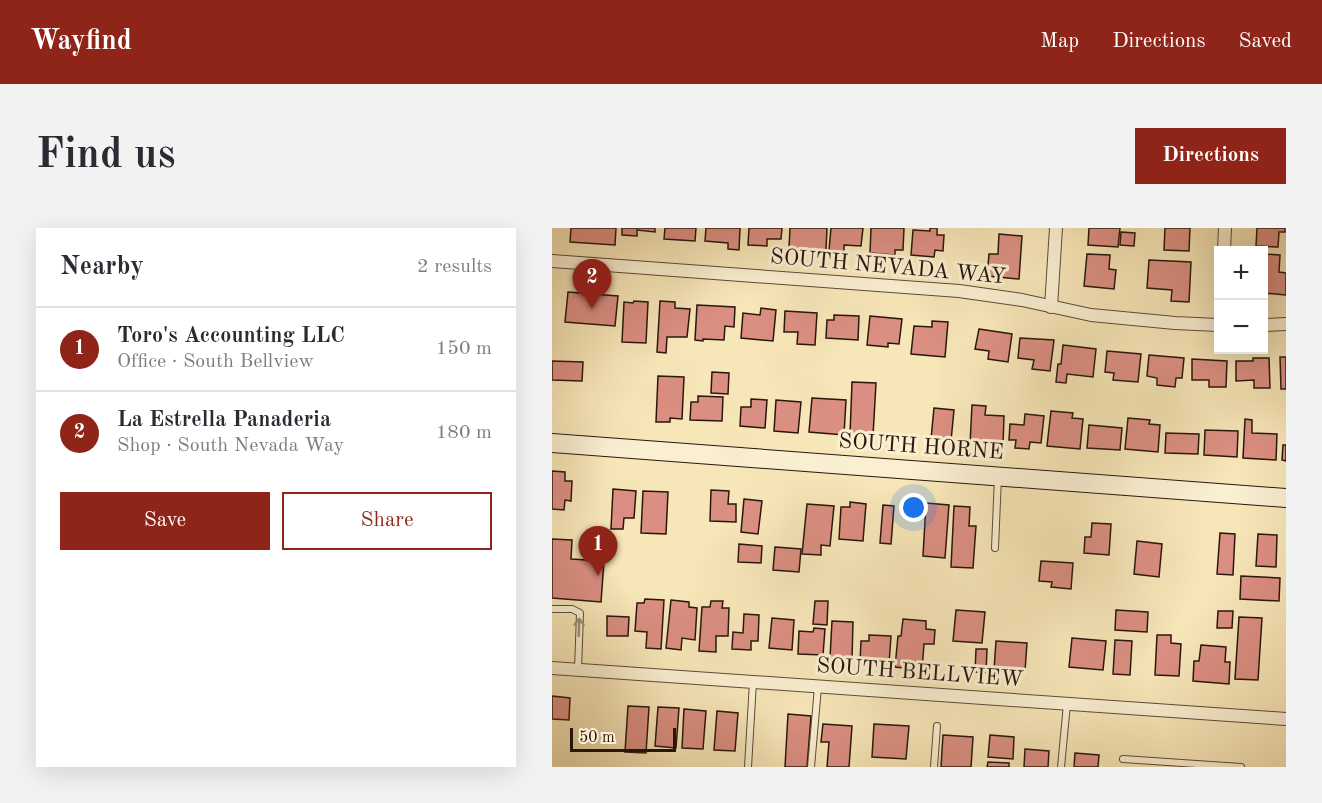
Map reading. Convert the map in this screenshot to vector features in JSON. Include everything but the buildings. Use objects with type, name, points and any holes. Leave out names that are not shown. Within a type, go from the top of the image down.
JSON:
[{"type":"street","points":[[1051,307],[1056,228]]},
{"type":"street","points":[[1224,246],[1225,228]]},
{"type":"street","name":"SOUTH NEVADA WAY","points":[[552,261],[959,291],[1022,300],[1091,315],[1214,325]]},
{"type":"street","points":[[1268,325],[1286,324]]},
{"type":"street","name":"SOUTH HORNE","points":[[552,443],[1286,498]]},
{"type":"street","name":"SOUTH BELLVIEW","points":[[552,668],[1286,719]]},
{"type":"lane","points":[[995,548],[998,476]]},
{"type":"lane","points":[[552,609],[572,609],[580,613],[578,670]]},
{"type":"lane","points":[[748,767],[753,682]]},
{"type":"lane","points":[[811,767],[818,687]]},
{"type":"lane","points":[[1061,767],[1067,704]]},
{"type":"lane","points":[[934,767],[937,726]]},
{"type":"lane","points":[[1123,759],[1240,767]]},
{"type":"place","name":"La Estrella Panaderia","points":[[592,309]]},
{"type":"place","name":"Toro's Accounting LLC","points":[[598,576]]}]
